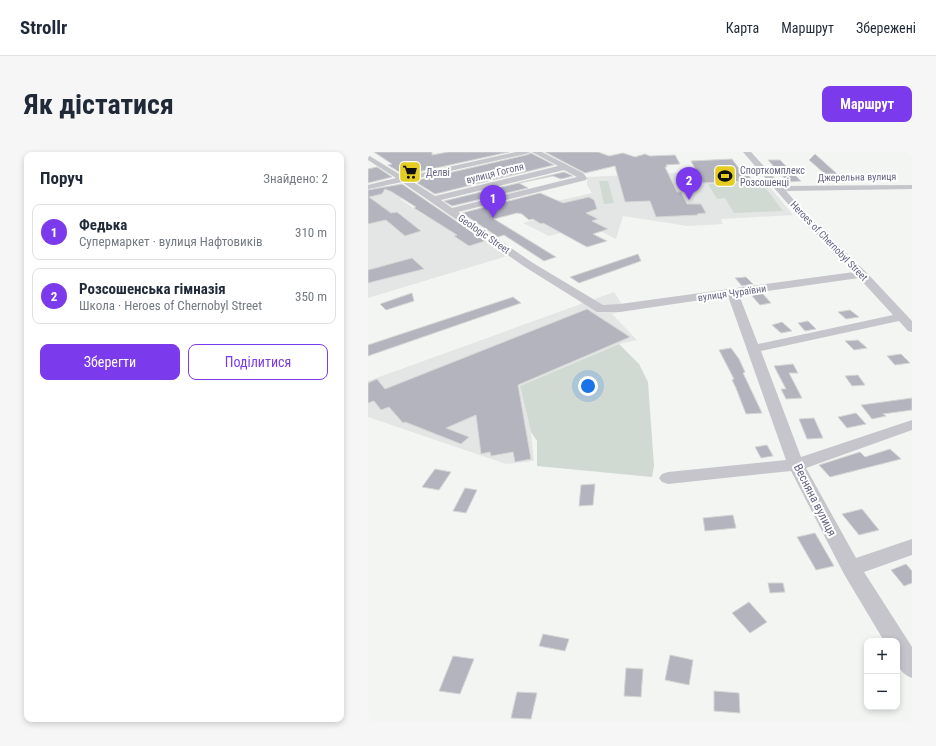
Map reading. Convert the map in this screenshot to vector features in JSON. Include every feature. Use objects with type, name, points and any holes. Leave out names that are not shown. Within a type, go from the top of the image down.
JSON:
[{"type":"street","points":[[368,187],[526,152]]},
{"type":"street","points":[[452,211],[579,178],[536,152]]},
{"type":"street","name":"Heroes of Chernobyl Street","points":[[747,152],[804,217],[862,274],[912,328]]},
{"type":"street","name":"Geologic Street","points":[[368,157],[452,211],[472,227],[516,256],[601,309]]},
{"type":"street","points":[[368,167],[380,165]]},
{"type":"street","name":"вулиця Гоголя","points":[[434,199],[560,168]]},
{"type":"street","name":"Джерельна вулиця","points":[[779,189],[912,187]]},
{"type":"street","name":"вулиця Чураївни","points":[[601,309],[620,308],[733,293],[862,274]]},
{"type":"street","name":"Весняна вулиця","points":[[733,293],[796,465],[851,568],[894,638]]},
{"type":"street","points":[[754,349],[901,317]]},
{"type":"street","points":[[668,478],[796,465],[912,424]]},
{"type":"street","points":[[851,568],[912,547]]},
{"type":"street","name":"Весняна вулиця","points":[[900,648],[912,667]]},
{"type":"shaded area","points":[[697,172],[703,183],[765,181],[793,215],[721,219],[723,224],[688,226],[623,216],[616,239],[588,225],[549,236],[523,223],[563,212],[548,203],[592,193],[587,185],[587,177]]},
{"type":"shaded area","points":[[599,181],[608,181],[614,203],[604,204]]},
{"type":"shaded area","points":[[761,182],[783,211],[734,213],[725,198],[717,199],[708,184]]},
{"type":"shaded area","points":[[382,184],[402,198],[400,199],[425,216],[444,212],[507,256],[368,298],[368,187]]},
{"type":"shaded area","points":[[614,292],[623,306],[624,311],[612,314],[637,340],[619,344],[520,386],[531,432],[534,461],[506,464],[368,417],[368,381]]},
{"type":"shaded area","points":[[619,344],[639,364],[648,382],[654,466],[652,477],[537,466],[537,441],[531,432],[520,386]]},
{"type":"building","points":[[374,152],[432,152],[432,155],[448,152],[509,152],[404,175],[388,165],[392,164]]},
{"type":"building","points":[[545,152],[598,152],[609,156],[623,153],[635,157],[645,154],[650,156],[675,155],[680,164],[666,165],[667,167],[665,167],[677,192],[681,192],[687,204],[701,204],[706,213],[697,214],[698,215],[656,217],[650,201],[625,202],[615,166],[585,173]]},
{"type":"building","points":[[531,153],[554,165],[435,194],[414,181],[526,155]]},
{"type":"building","points":[[815,154],[844,180],[832,180],[809,160]]},
{"type":"building","points":[[732,159],[741,171],[745,171],[753,181],[703,183],[691,161]]},
{"type":"building","points":[[768,160],[780,160],[801,181],[788,182]]},
{"type":"building","points":[[377,167],[392,177],[368,183],[368,169]]},
{"type":"building","points":[[564,172],[573,176],[561,179],[553,176],[519,183],[528,188],[452,206],[444,201]]},
{"type":"building","points":[[402,184],[485,241],[469,246],[454,236],[457,235],[414,208],[416,207],[385,189],[382,194],[369,197],[391,213],[397,212],[421,231],[405,236],[386,220],[368,224],[368,190]]},
{"type":"building","points":[[540,193],[563,203],[589,197],[594,200],[597,209],[586,213],[598,219],[592,221],[608,229],[593,234],[607,241],[587,247],[543,223],[541,224],[533,219],[529,220],[522,214],[517,213],[494,219],[556,257],[544,261],[504,235],[498,237],[462,213]]},
{"type":"building","points":[[638,254],[641,261],[579,283],[570,277]]},
{"type":"building","points":[[412,258],[424,269],[368,283],[368,270]]},
{"type":"building","points":[[746,277],[753,284],[742,286],[735,278]]},
{"type":"building","points":[[412,293],[414,301],[386,310],[380,304]]},
{"type":"building","points":[[762,293],[771,303],[760,305],[751,295]]},
{"type":"building","points":[[513,297],[521,303],[368,356],[368,345]]},
{"type":"building","points":[[587,309],[630,337],[518,385],[531,459],[515,462],[513,452],[491,456],[490,452],[481,454],[476,415],[446,428],[469,437],[461,444],[405,422],[403,423],[389,407],[381,410],[374,401],[368,403],[368,383],[377,379],[385,389]]},
{"type":"building","points":[[850,310],[859,317],[846,319],[838,312]]},
{"type":"building","points":[[808,321],[816,329],[805,331],[798,323]]},
{"type":"building","points":[[782,322],[792,331],[781,333],[772,325]]},
{"type":"building","points":[[858,340],[867,348],[854,350],[845,341]]},
{"type":"building","points":[[731,348],[739,359],[745,372],[743,373],[762,413],[746,414],[732,380],[734,379],[719,350]]},
{"type":"building","points":[[901,354],[910,363],[895,365],[887,356]]},
{"type":"building","points":[[793,364],[798,373],[789,373],[802,398],[786,399],[781,389],[786,389],[774,366]]},
{"type":"building","points":[[858,375],[865,385],[852,386],[845,376]]},
{"type":"building","points":[[912,398],[912,410],[883,414],[886,416],[872,419],[861,405]]},
{"type":"building","points":[[856,413],[866,424],[847,428],[838,417]]},
{"type":"building","points":[[814,418],[823,438],[807,439],[799,419]]},
{"type":"building","points":[[767,445],[773,456],[761,458],[755,447]]},
{"type":"building","points":[[890,449],[901,459],[830,477],[819,465],[860,452],[865,457]]},
{"type":"building","points":[[435,469],[451,472],[439,490],[422,487]]},
{"type":"building","points":[[595,484],[593,505],[579,506],[581,485]]},
{"type":"building","points":[[465,488],[477,490],[466,513],[453,511]]},
{"type":"building","points":[[862,509],[879,530],[859,535],[842,514]]},
{"type":"building","points":[[733,515],[736,528],[705,531],[703,518]]},
{"type":"building","points":[[815,533],[834,566],[816,570],[797,537]]},
{"type":"building","points":[[906,564],[912,571],[912,583],[904,586],[891,570]]},
{"type":"building","points":[[768,583],[783,583],[785,592],[770,593]]},
{"type":"building","points":[[749,602],[767,622],[750,633],[732,613]]},
{"type":"building","points":[[543,634],[569,639],[565,651],[539,646]]},
{"type":"building","points":[[670,655],[693,660],[689,685],[665,680]]},
{"type":"building","points":[[453,656],[474,659],[460,694],[439,691]]},
{"type":"building","points":[[626,668],[643,669],[641,697],[624,696]]},
{"type":"building","points":[[714,691],[739,693],[740,713],[714,711]]},
{"type":"building","points":[[517,692],[537,693],[531,719],[511,718]]},
{"type":"place","name":"Делві","points":[[410,172]]},
{"type":"place","name":"Спорткомплекс Розсошенці","points":[[725,176]]},
{"type":"place","name":"Розсошенська гімназія","points":[[689,200]]},
{"type":"place","name":"Федька","points":[[493,218]]}]
